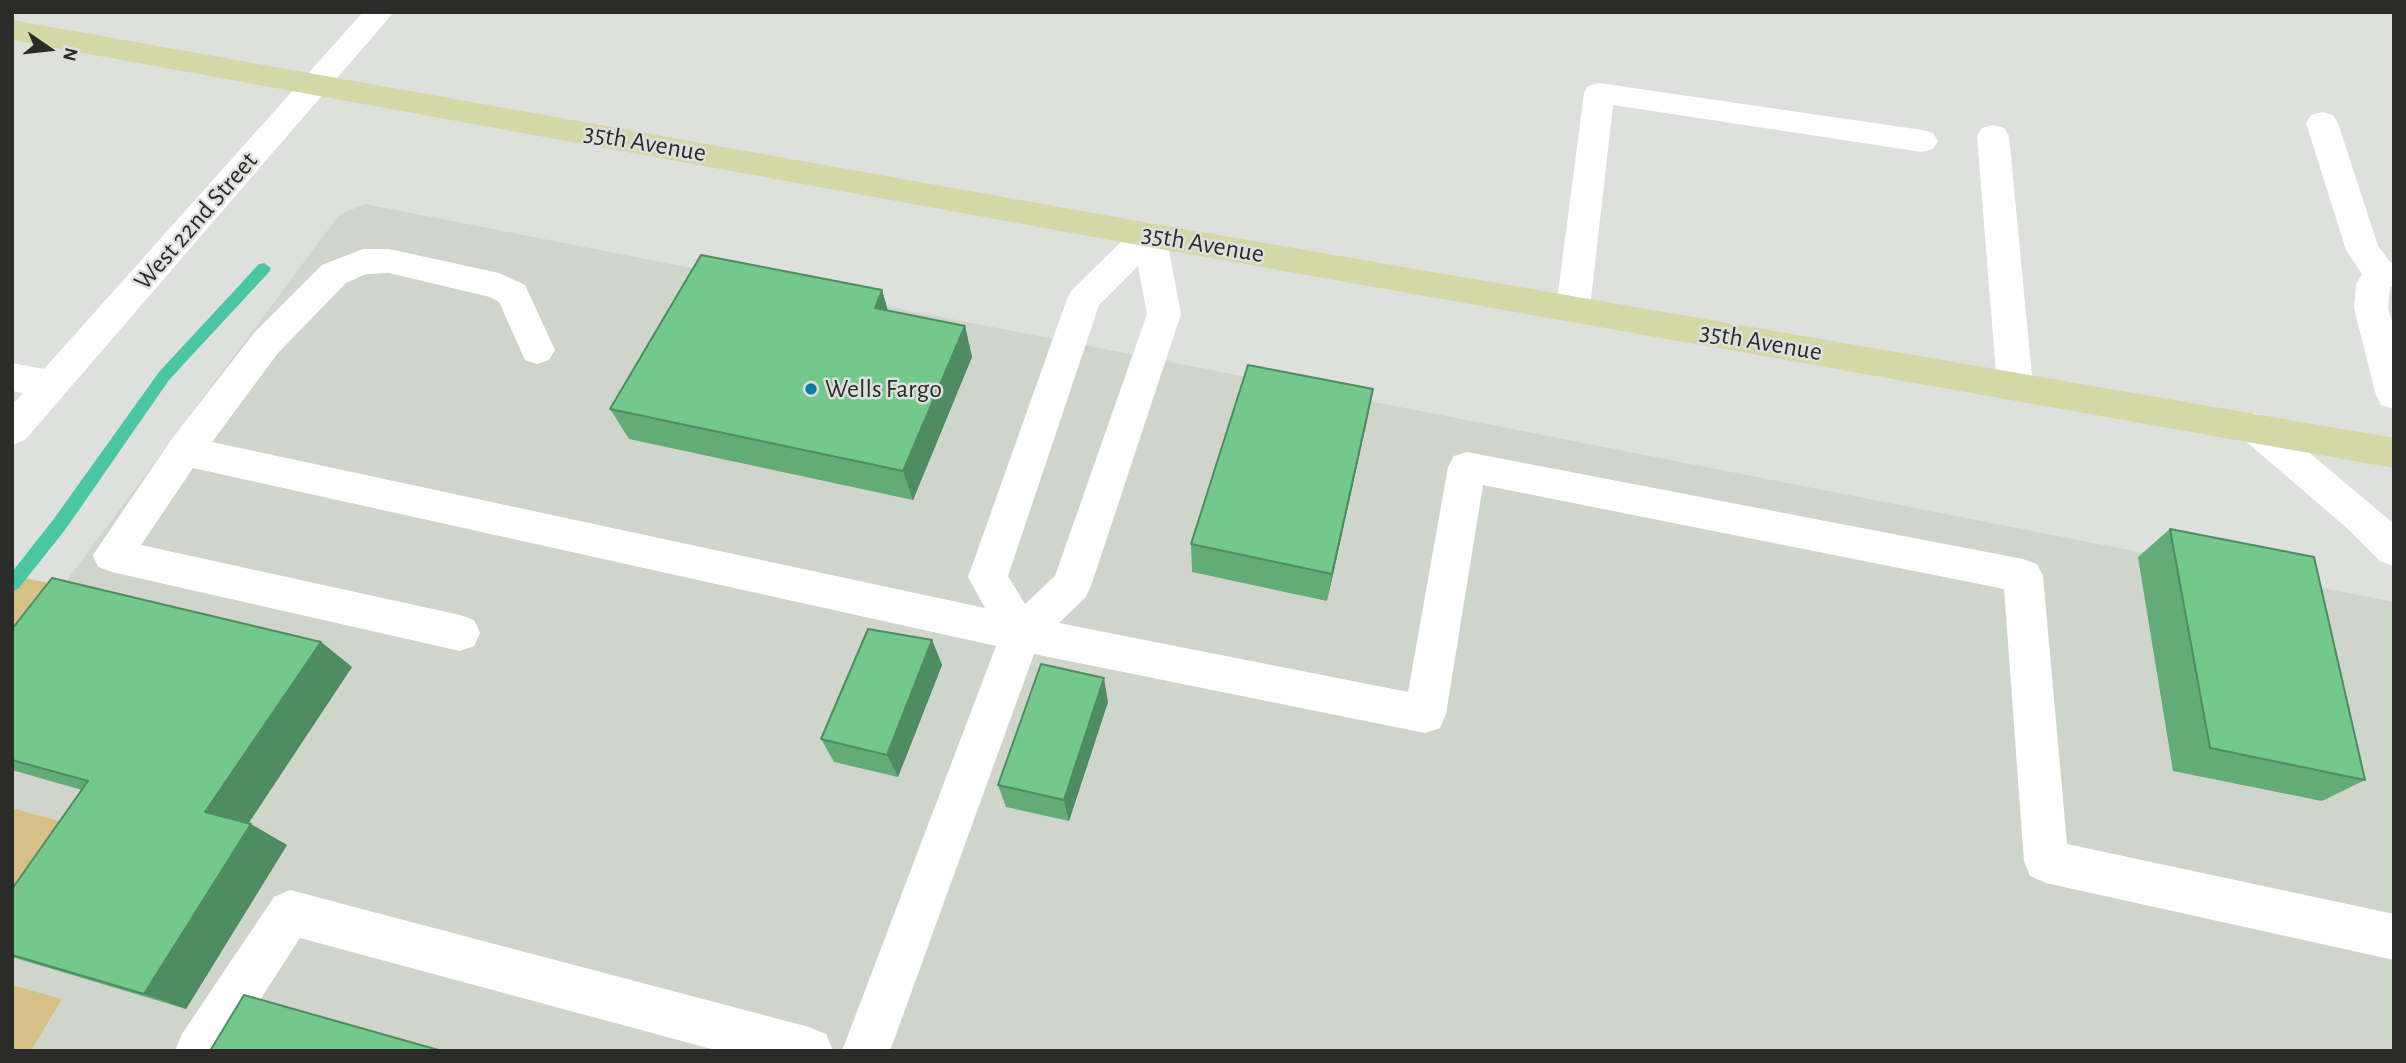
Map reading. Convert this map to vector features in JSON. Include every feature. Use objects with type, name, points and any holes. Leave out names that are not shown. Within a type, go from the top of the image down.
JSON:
[{"type":"main road","name":"35th Avenue","points":[[12,30],[1149,235],[2394,453]]},
{"type":"street","name":"West 22nd Street","points":[[12,430],[380,12]]},
{"type":"street","points":[[1573,308],[1599,93],[1922,141]]},
{"type":"street","points":[[2322,123],[2363,250],[2387,274],[2373,285],[2371,308],[2394,396]]},
{"type":"street","points":[[1993,136],[2015,386]]},
{"type":"street","points":[[1021,634],[988,577],[1084,299],[1149,235]]},
{"type":"street","points":[[866,1051],[1021,634],[1071,586],[1164,314],[1149,235]]},
{"type":"street","points":[[460,633],[112,555],[184,451],[266,344],[334,274],[363,262],[389,261],[499,286],[513,294],[537,350]]},
{"type":"street","points":[[12,377],[52,385]]},
{"type":"street","points":[[2255,428],[2394,549]]},
{"type":"street","points":[[184,451],[1021,634],[1425,714],[1467,467],[2024,576],[2046,861],[2394,937]]},
{"type":"street","points":[[199,1051],[290,913],[809,1051]]},
{"type":"shaded area","points":[[365,204],[2394,602],[2394,1051],[31,1051],[62,999],[12,985],[12,940],[88,829],[12,808],[12,654],[339,215]]},
{"type":"shaded area","points":[[12,575],[62,586],[12,654]]},
{"type":"shaded area","points":[[12,808],[88,829],[12,940]]},
{"type":"shaded area","points":[[12,985],[62,999],[31,1051],[12,1051]]},
{"type":"building","points":[[701,255],[882,290],[875,308],[965,326],[903,471],[610,409]]},
{"type":"building","points":[[1248,365],[1373,389],[1332,574],[1191,544]]},
{"type":"building","points":[[2170,529],[2314,557],[2365,780],[2210,748]]},
{"type":"building","points":[[52,578],[321,642],[205,812],[251,824],[144,994],[12,955],[12,889],[88,781],[12,760],[12,629]]},
{"type":"building","points":[[868,629],[932,640],[887,755],[821,739]]},
{"type":"building","points":[[1041,664],[1104,678],[1064,800],[998,785]]},
{"type":"building","points":[[244,995],[442,1051],[210,1051]]},
{"type":"waterway","points":[[12,584],[59,525],[164,376],[264,268]]},
{"type":"place","name":"Wells Fargo","points":[[811,389]]}]
